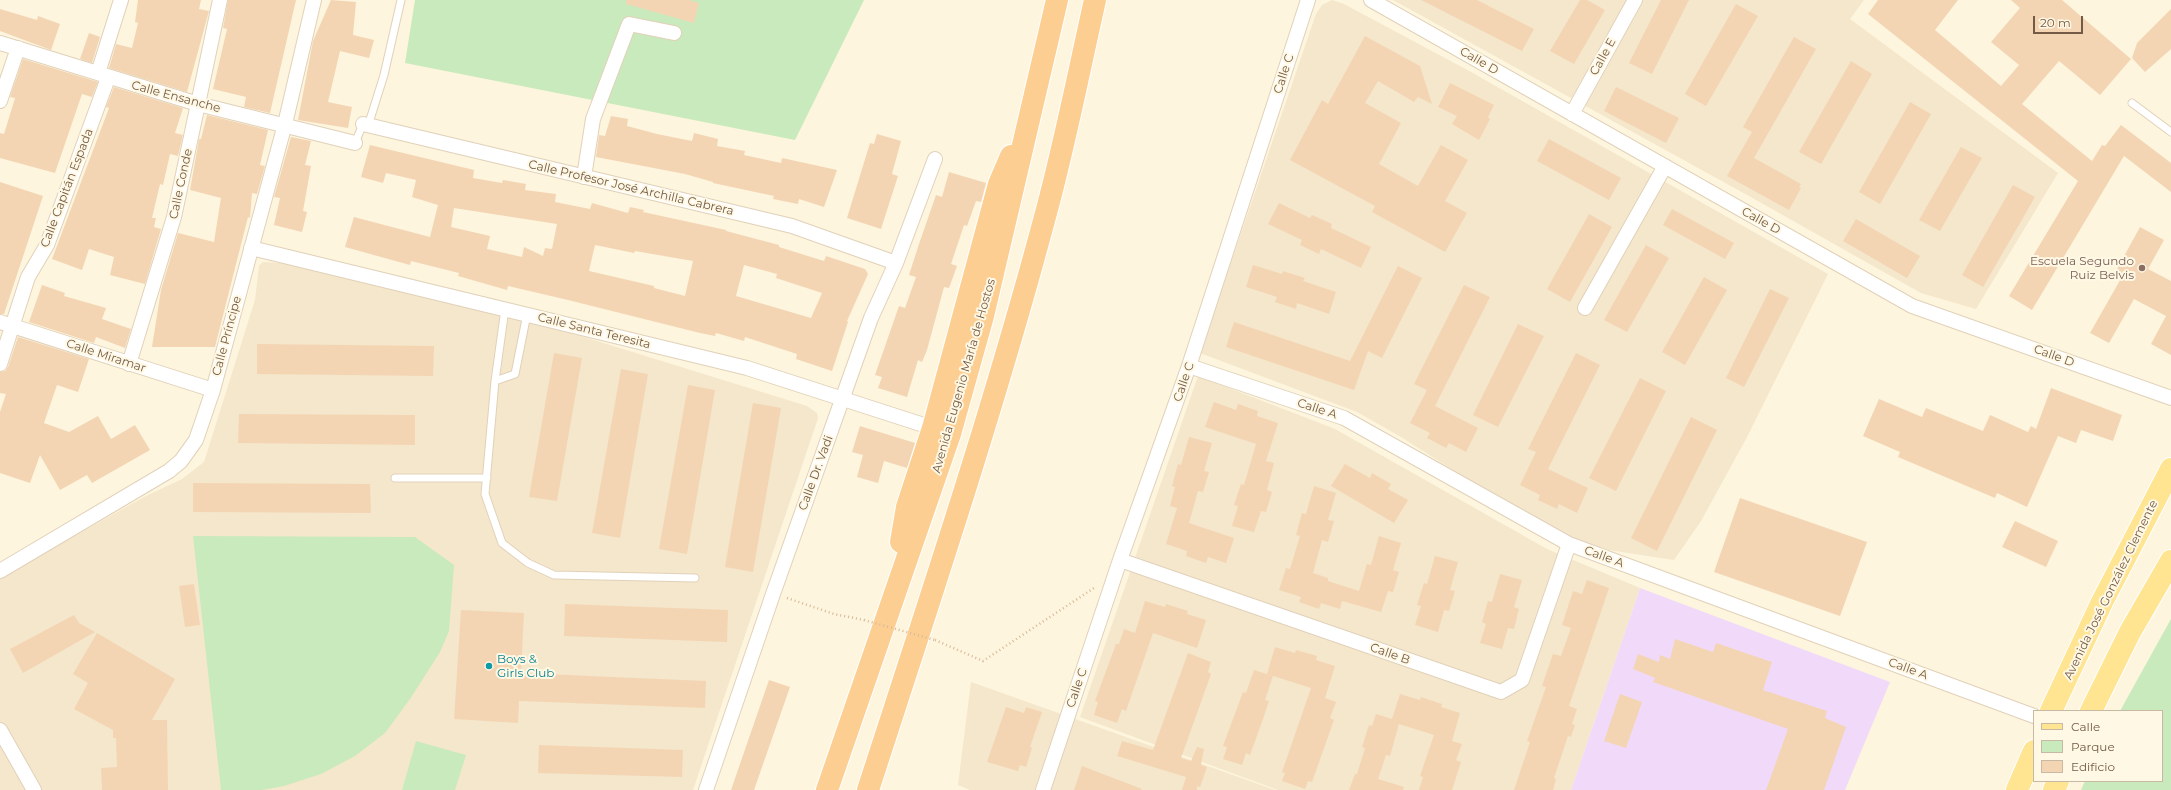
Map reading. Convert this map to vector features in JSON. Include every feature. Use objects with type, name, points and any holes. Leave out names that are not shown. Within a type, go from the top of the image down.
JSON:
[{"type":"highway","name":"Avenida Eugenio María de Hostos","points":[[827,790],[950,434],[983,316],[1057,0]]},
{"type":"highway","points":[[868,790],[980,443],[1046,212],[1095,0]]},
{"type":"highway","points":[[889,610],[907,507],[933,428],[999,184],[1033,107]]},
{"type":"main road","name":"Avenida José González Clemente","points":[[2051,710],[2102,602],[2171,468]]},
{"type":"main road","points":[[2091,710],[2130,632],[2171,561]]},
{"type":"main road","points":[[2017,790],[2033,753]]},
{"type":"street","name":"Calle Capitán Espada","points":[[0,364],[6,324],[28,277],[47,245],[103,76],[121,0]]},
{"type":"street","name":"Calle Conde","points":[[129,364],[174,217],[220,0]]},
{"type":"street","name":"Calle Príncipe","points":[[0,571],[169,471],[181,461],[196,440],[213,390],[285,124],[314,0]]},
{"type":"street","name":"Calle C","points":[[1043,790],[1118,567],[1189,366],[1308,0]]},
{"type":"street","name":"Calle D","points":[[1371,0],[1912,306],[2171,398]]},
{"type":"street","name":"Calle E","points":[[1572,114],[1635,0]]},
{"type":"street","points":[[584,177],[593,118],[629,24],[674,33]]},
{"type":"street","name":"Calle Ensanche","points":[[0,43],[103,76],[198,104],[285,124],[355,143]]},
{"type":"street","points":[[0,101],[18,48]]},
{"type":"street","name":"Calle Profesor José Archilla Cabrera","points":[[366,125],[792,226],[896,263]]},
{"type":"street","name":"Calle Dr. Vadi","points":[[706,790],[773,594],[871,318],[896,263],[935,159]]},
{"type":"street","points":[[1585,308],[1665,166]]},
{"type":"street","name":"Calle Santa Teresita","points":[[251,248],[747,368],[842,400],[933,428]]},
{"type":"street","name":"Calle Miramar","points":[[6,324],[213,390]]},
{"type":"street","name":"Calle A","points":[[1189,366],[1344,418],[1569,544],[2033,716]]},
{"type":"street","name":"Calle B","points":[[1118,567],[1501,692],[1522,680],[1569,544]]},
{"type":"street","points":[[0,730],[34,790]]},
{"type":"lane","points":[[355,143],[366,125],[384,75],[401,0]]},
{"type":"lane","points":[[2132,103],[2171,132]]},
{"type":"lane","points":[[505,309],[495,380],[485,494],[502,543],[528,563],[554,575],[695,578]]},
{"type":"lane","points":[[495,380],[515,374],[527,314]]},
{"type":"lane","points":[[395,478],[487,478]]},
{"type":"path","points":[[773,594],[834,614],[864,620],[935,640],[983,661],[1118,567]]},
{"type":"shaded area","points":[[1332,0],[1344,4],[1471,72],[1828,274],[1746,439],[1701,521],[1674,560],[1569,544],[1401,437],[1357,412],[1200,353],[1316,14],[1322,5]]},
{"type":"shaded area","points":[[1393,0],[1864,0],[1850,19],[2058,173],[1976,309],[1921,293],[1749,196]]},
{"type":"shaded area","points":[[263,262],[297,264],[555,328],[807,406],[817,413],[818,418],[693,790],[0,790],[0,578],[144,497],[182,479],[204,462],[255,300],[259,266]]},
{"type":"shaded area","points":[[1198,376],[1335,429],[1547,549],[1640,588],[1571,790],[1278,790],[1080,717]]},
{"type":"shaded area","points":[[1640,588],[1890,682],[1845,790],[1571,790]]},
{"type":"shaded area","points":[[971,682],[1275,790],[970,790],[958,785]]},
{"type":"green space","points":[[415,0],[864,0],[795,140],[405,63]]},
{"type":"green space","points":[[193,536],[415,537],[454,565],[449,631],[440,652],[410,699],[385,733],[355,756],[321,774],[284,786],[262,790],[221,790]]},
{"type":"green space","points":[[2171,619],[2171,790],[2081,790],[2085,782],[2163,782],[2163,710],[2121,710]]},
{"type":"green space","points":[[416,741],[466,755],[455,790],[402,790]]},
{"type":"building","points":[[138,0],[201,0],[199,9],[209,11],[187,92],[109,68],[116,44],[132,48],[138,23],[135,22]]},
{"type":"building","points":[[228,0],[296,0],[270,113],[244,107],[246,97],[213,89],[227,29],[223,28]]},
{"type":"building","points":[[331,0],[356,2],[353,35],[374,40],[369,58],[340,51],[328,102],[352,107],[348,128],[298,120],[313,41]]},
{"type":"building","points":[[626,0],[689,0],[699,3],[694,23],[626,4]]},
{"type":"building","points":[[1421,0],[1477,0],[1534,29],[1522,51]]},
{"type":"building","points":[[1580,0],[1587,0],[1605,10],[1574,64],[1550,51]]},
{"type":"building","points":[[1661,0],[1689,0],[1652,74],[1629,63]]},
{"type":"building","points":[[1878,0],[1958,0],[1935,30],[2001,86],[2019,65],[1991,42],[2020,8],[2011,0],[2062,0],[2131,59],[2100,95],[2059,61],[2022,104],[2092,161],[2102,145],[2105,146],[2121,125],[2171,163],[2171,192],[2124,156],[2032,310],[2009,296],[2078,181],[1868,14]]},
{"type":"building","points":[[1736,4],[1758,16],[1706,106],[1685,94]]},
{"type":"building","points":[[0,9],[37,20],[38,16],[60,24],[51,50],[0,31]]},
{"type":"building","points":[[2171,9],[2171,49],[2145,72],[2132,58],[2137,43]]},
{"type":"building","points":[[89,33],[100,37],[92,63],[80,59]]},
{"type":"building","points":[[1365,36],[1420,66],[1432,104],[1418,97],[1414,102],[1378,81],[1365,103],[1401,123],[1379,164],[1418,186],[1441,145],[1468,160],[1445,201],[1467,213],[1445,252],[1372,212],[1375,206],[1290,160],[1322,100],[1328,104]]},
{"type":"building","points":[[1794,37],[1816,49],[1754,158],[1801,184],[1799,187],[1801,188],[1789,210],[1727,176],[1752,132],[1743,127]]},
{"type":"building","points":[[23,59],[98,82],[92,97],[82,94],[55,173],[0,158],[0,133],[4,134],[15,98],[10,97]]},
{"type":"building","points":[[1851,61],[1872,74],[1821,164],[1799,152]]},
{"type":"building","points":[[1450,83],[1494,105],[1488,117],[1490,119],[1479,140],[1452,124],[1457,116],[1438,107]]},
{"type":"building","points":[[114,87],[183,108],[175,133],[183,135],[178,156],[170,154],[163,185],[160,184],[152,218],[156,218],[154,227],[161,229],[145,284],[110,275],[114,257],[89,249],[82,270],[52,259],[109,108],[106,107]]},
{"type":"building","points":[[1616,87],[1679,118],[1666,143],[1604,111]]},
{"type":"building","points":[[1910,102],[1931,114],[1880,204],[1859,192]]},
{"type":"building","points":[[207,115],[268,130],[260,165],[265,166],[257,194],[252,193],[250,218],[248,217],[215,347],[152,347],[161,290],[178,233],[214,242],[221,198],[190,190],[199,139],[201,139]]},
{"type":"building","points":[[611,116],[628,119],[627,126],[657,134],[692,141],[694,133],[718,139],[717,146],[745,151],[744,155],[781,163],[782,158],[837,170],[824,207],[799,199],[798,204],[773,199],[774,196],[713,183],[685,174],[596,157],[599,135],[605,136]]},
{"type":"building","points":[[877,134],[901,141],[892,174],[898,176],[881,229],[847,218],[870,143],[874,144]]},
{"type":"building","points":[[291,137],[311,141],[305,165],[311,166],[303,211],[307,212],[302,232],[274,225],[280,198],[274,197]]},
{"type":"building","points":[[1549,139],[1621,178],[1609,200],[1537,161]]},
{"type":"building","points":[[370,145],[474,170],[473,178],[502,183],[503,180],[526,184],[525,190],[556,194],[555,202],[590,209],[592,203],[628,213],[630,207],[644,210],[643,212],[726,230],[779,245],[779,247],[824,261],[826,256],[865,269],[868,274],[847,321],[848,322],[832,371],[796,359],[797,354],[745,337],[744,341],[716,333],[715,336],[508,286],[507,290],[458,276],[459,273],[411,261],[410,265],[345,247],[354,217],[430,237],[438,205],[412,197],[416,180],[386,173],[383,183],[361,177]],"holes":[[[454,208],[557,224],[552,249],[545,248],[543,256],[524,247],[522,257],[487,249],[490,236],[451,227]],[[595,245],[634,253],[635,251],[693,261],[685,296],[654,288],[654,286],[589,271]],[[744,265],[777,274],[776,278],[822,293],[811,318],[736,296]]]},
{"type":"building","points":[[1961,147],[1982,158],[1940,231],[1919,220]]},
{"type":"building","points":[[949,172],[986,183],[981,202],[976,201],[967,226],[964,225],[951,264],[957,266],[949,288],[944,287],[927,350],[922,362],[918,360],[907,397],[878,388],[882,377],[875,375],[899,306],[905,308],[916,277],[909,275],[919,244],[936,195],[942,197]]},
{"type":"building","points":[[0,182],[43,196],[4,314],[0,314]]},
{"type":"building","points":[[2013,185],[2035,197],[1983,287],[1962,275]]},
{"type":"building","points":[[1279,203],[1310,218],[1312,215],[1332,224],[1331,228],[1371,247],[1361,268],[1321,249],[1319,254],[1300,245],[1302,240],[1268,224]]},
{"type":"building","points":[[1672,209],[1734,243],[1725,259],[1663,225]]},
{"type":"building","points":[[1589,214],[1612,227],[1570,302],[1547,289]]},
{"type":"building","points":[[1856,219],[1920,256],[1907,278],[1843,241]]},
{"type":"building","points":[[2140,227],[2164,240],[2148,269],[2171,281],[2171,355],[2151,344],[2166,316],[2134,299],[2109,343],[2090,333],[2123,275],[2116,271]]},
{"type":"building","points":[[1646,245],[1669,258],[1627,332],[1604,320]]},
{"type":"building","points":[[1253,265],[1282,274],[1283,271],[1305,278],[1303,281],[1336,292],[1329,314],[1297,303],[1296,309],[1275,302],[1277,297],[1246,287]]},
{"type":"building","points":[[1398,266],[1422,278],[1382,358],[1368,351],[1354,390],[1226,347],[1234,322],[1350,361]]},
{"type":"building","points":[[1704,277],[1727,290],[1685,365],[1662,352]]},
{"type":"building","points":[[42,285],[65,293],[64,296],[106,308],[102,319],[131,329],[125,348],[96,337],[94,343],[29,322]]},
{"type":"building","points":[[1464,285],[1490,297],[1435,406],[1478,428],[1466,452],[1449,443],[1446,448],[1427,438],[1430,433],[1410,423],[1427,390],[1414,384]]},
{"type":"building","points":[[1770,289],[1789,298],[1744,387],[1726,378]]},
{"type":"building","points":[[1518,324],[1544,336],[1498,427],[1473,415]]},
{"type":"building","points":[[18,337],[89,359],[78,392],[57,385],[44,423],[69,432],[98,416],[111,439],[135,425],[150,450],[92,483],[87,475],[60,490],[40,455],[30,483],[0,473],[0,412],[6,394],[0,393],[0,372],[5,371],[8,367]]},
{"type":"building","points":[[257,344],[434,346],[433,376],[257,374]]},
{"type":"building","points":[[554,353],[582,358],[557,501],[529,497]]},
{"type":"building","points":[[1576,353],[1600,365],[1548,469],[1588,488],[1577,513],[1559,504],[1557,509],[1538,500],[1540,495],[1520,485],[1536,452],[1528,449]]},
{"type":"building","points":[[621,369],[648,374],[620,538],[592,533]]},
{"type":"building","points":[[1640,378],[1666,391],[1616,491],[1589,478]]},
{"type":"building","points":[[688,385],[715,390],[687,554],[659,549]]},
{"type":"building","points":[[2051,388],[2122,415],[2113,441],[2081,430],[2076,443],[2058,436],[2027,507],[1997,493],[1995,498],[1898,457],[1900,452],[1863,436],[1879,399],[1922,417],[1926,408],[1983,431],[1990,415],[2028,432],[2031,426],[2036,429]]},
{"type":"building","points":[[1214,402],[1236,410],[1238,404],[1258,411],[1257,416],[1278,423],[1266,461],[1274,463],[1267,490],[1272,492],[1266,512],[1261,511],[1254,532],[1232,526],[1238,506],[1234,505],[1241,484],[1244,485],[1256,444],[1205,427]]},
{"type":"building","points":[[753,403],[781,408],[753,572],[725,567]]},
{"type":"building","points":[[239,414],[415,415],[415,445],[238,443]]},
{"type":"building","points":[[1691,417],[1717,430],[1657,551],[1631,538]]},
{"type":"building","points":[[860,426],[915,443],[907,468],[884,461],[878,483],[857,477],[863,455],[852,452]]},
{"type":"building","points":[[1189,437],[1212,443],[1204,471],[1209,472],[1203,492],[1198,491],[1189,523],[1234,538],[1226,563],[1208,557],[1206,563],[1186,556],[1187,551],[1166,544],[1177,508],[1170,506],[1175,487],[1172,486],[1178,464],[1181,465]]},
{"type":"building","points":[[1345,464],[1370,478],[1372,473],[1391,484],[1388,489],[1408,500],[1394,523],[1331,486]]},
{"type":"building","points":[[193,483],[370,484],[371,513],[193,512]]},
{"type":"building","points":[[1314,486],[1336,493],[1328,520],[1334,521],[1328,542],[1322,540],[1313,573],[1328,578],[1328,581],[1359,591],[1367,564],[1371,565],[1379,536],[1401,543],[1393,570],[1399,572],[1393,592],[1388,591],[1381,612],[1342,601],[1340,609],[1321,603],[1319,609],[1299,602],[1301,597],[1279,590],[1286,568],[1290,569],[1300,536],[1296,535],[1302,513],[1306,514]]},
{"type":"building","points":[[1740,498],[1867,542],[1840,616],[1714,572]]},
{"type":"building","points":[[2015,521],[2058,541],[2046,567],[2002,547]]},
{"type":"building","points":[[1435,556],[1458,562],[1450,590],[1455,591],[1449,611],[1444,610],[1438,632],[1415,625],[1421,606],[1417,605],[1424,583],[1427,584]]},
{"type":"building","points":[[1500,574],[1522,580],[1514,607],[1519,609],[1514,629],[1508,628],[1502,649],[1480,643],[1486,624],[1482,622],[1488,601],[1492,602]]},
{"type":"building","points":[[1587,580],[1609,588],[1569,706],[1577,709],[1572,724],[1575,725],[1571,737],[1568,736],[1554,778],[1556,779],[1553,790],[1514,790],[1530,742],[1527,741],[1546,687],[1542,686],[1553,654],[1561,656],[1571,628],[1562,625],[1573,591],[1582,594]]},
{"type":"building","points":[[194,584],[200,625],[185,627],[179,586]]},
{"type":"building","points":[[1145,601],[1165,607],[1166,604],[1188,611],[1187,614],[1206,620],[1197,648],[1153,633],[1126,711],[1122,709],[1117,723],[1094,715],[1098,702],[1095,701],[1116,644],[1119,644],[1124,629],[1135,633]]},
{"type":"building","points":[[565,604],[728,610],[727,642],[564,636]]},
{"type":"building","points":[[461,610],[524,613],[521,673],[706,681],[705,708],[519,701],[518,723],[454,719]]},
{"type":"building","points":[[74,615],[79,623],[95,632],[23,673],[10,649]]},
{"type":"building","points":[[97,633],[175,679],[152,720],[167,720],[168,790],[102,790],[101,768],[117,767],[116,738],[113,738],[113,730],[74,709],[88,683],[73,674]]},
{"type":"building","points":[[1675,639],[1713,652],[1716,643],[1772,662],[1763,690],[1827,711],[1825,718],[1846,727],[1824,790],[1766,790],[1788,729],[1653,682],[1655,678],[1633,669],[1638,654],[1659,662],[1660,655],[1670,659]]},
{"type":"building","points":[[1275,647],[1295,653],[1296,650],[1317,656],[1316,660],[1335,666],[1325,698],[1336,702],[1330,718],[1334,720],[1312,782],[1308,781],[1305,789],[1282,781],[1285,773],[1282,772],[1311,688],[1267,674]]},
{"type":"building","points":[[1188,653],[1211,662],[1208,672],[1211,674],[1181,758],[1191,761],[1197,747],[1204,749],[1201,765],[1207,767],[1200,787],[1197,786],[1197,790],[1182,790],[1186,777],[1117,756],[1122,741],[1153,750]]},
{"type":"building","points":[[1254,670],[1273,676],[1265,700],[1269,701],[1263,719],[1250,755],[1246,753],[1242,765],[1223,759],[1227,747],[1223,746],[1243,692],[1246,693]]},
{"type":"building","points":[[769,680],[790,687],[754,790],[731,790]]},
{"type":"building","points":[[1400,694],[1420,700],[1421,697],[1442,704],[1441,707],[1460,713],[1452,741],[1462,744],[1456,760],[1461,762],[1452,790],[1419,790],[1423,777],[1420,776],[1434,735],[1399,724],[1390,756],[1386,755],[1378,779],[1404,787],[1403,790],[1349,790],[1355,774],[1357,774],[1365,748],[1362,747],[1369,725],[1372,726],[1376,714],[1392,719]]},
{"type":"building","points":[[1620,694],[1642,702],[1626,748],[1604,741]]},
{"type":"building","points":[[1006,707],[1024,713],[1026,707],[1042,712],[1030,747],[1032,748],[1026,767],[1020,765],[1018,771],[987,762]]},
{"type":"building","points":[[539,745],[683,750],[682,777],[538,773]]},
{"type":"building","points":[[1082,766],[1142,789],[1074,790]]},
{"type":"place","name":"Escuela Segundo Ruiz Belvis","points":[[2142,268]]},
{"type":"place","name":"Boys & Girls Club","points":[[489,666]]}]
